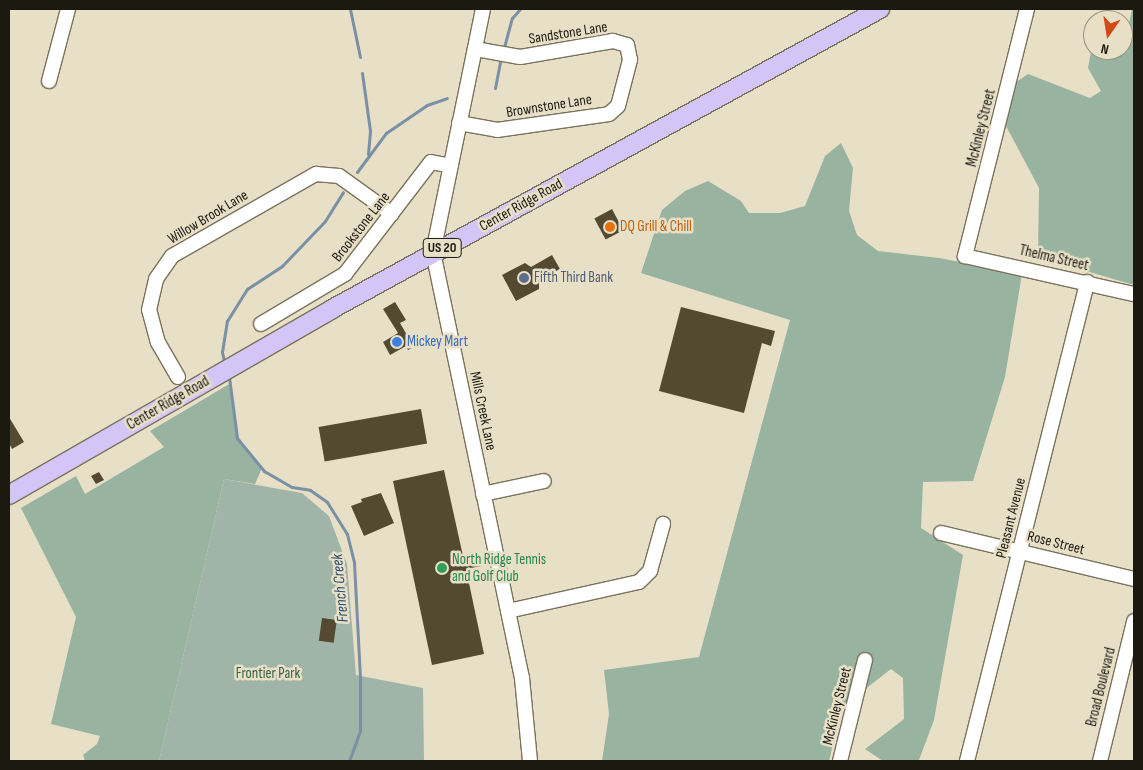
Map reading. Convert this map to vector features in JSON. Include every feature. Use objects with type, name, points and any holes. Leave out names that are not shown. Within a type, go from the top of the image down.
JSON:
[{"type":"main road","name":"Center Ridge Road","points":[[9,496],[433,252],[880,9]]},
{"type":"street","points":[[48,81],[68,9]]},
{"type":"street","name":"Mills Creek Lane","points":[[483,9],[433,252],[508,611],[528,717],[530,761]]},
{"type":"street","name":"McKinley Street","points":[[965,256],[1028,9]]},
{"type":"street","name":"Sandstone Lane","points":[[474,49],[511,57],[620,41],[630,52],[624,83]]},
{"type":"street","name":"Brownstone Lane","points":[[459,123],[497,130],[609,114],[618,106],[624,83]]},
{"type":"street","name":"Brookstone Lane","points":[[261,324],[345,274],[431,162],[451,166]]},
{"type":"street","name":"Willow Brook Lane","points":[[178,377],[152,327],[149,310],[156,279],[172,256],[305,178],[328,173],[349,181],[392,214]]},
{"type":"street","name":"Thelma Street","points":[[965,256],[1134,294]]},
{"type":"street","name":"Pleasant Avenue","points":[[967,761],[1087,282]]},
{"type":"street","points":[[483,494],[544,482]]},
{"type":"street","points":[[508,611],[639,582],[650,571],[663,524]]},
{"type":"street","name":"Rose Street","points":[[941,533],[1134,579]]},
{"type":"street","name":"Broad Boulevard","points":[[1100,761],[1134,621]]},
{"type":"street","name":"McKinley Street","points":[[840,761],[865,660]]},
{"type":"green space","points":[[1134,9],[1134,285],[1038,257],[1039,188],[1006,126],[1012,85],[1028,74],[1090,98],[1101,91],[1088,68],[1089,60],[1133,60],[1132,10]]},
{"type":"green space","points":[[841,143],[853,168],[849,211],[857,235],[878,251],[939,258],[1022,274],[1005,377],[973,481],[923,482],[921,528],[963,555],[934,720],[919,760],[883,761],[865,749],[904,719],[903,678],[891,669],[842,707],[829,761],[602,761],[609,714],[604,670],[699,657],[790,320],[641,273],[662,210],[685,191],[708,181],[741,201],[749,213],[780,213],[805,206],[825,156]]},
{"type":"green space","points":[[231,383],[237,438],[262,468],[255,484],[224,479],[159,761],[85,761],[83,755],[97,744],[100,736],[51,724],[76,617],[21,508],[76,476],[85,494],[164,447],[150,431]]},
{"type":"green space","name":"Frontier Park","points":[[224,479],[302,493],[329,516],[347,564],[356,675],[423,688],[424,761],[159,761]]},
{"type":"building","name":"DQ Grill & Chill","points":[[612,209],[623,230],[606,240],[594,218]]},
{"type":"building","name":"Fifth Third Bank","points":[[552,255],[560,269],[539,280],[539,289],[516,301],[502,275],[525,263],[531,267]]},
{"type":"building","points":[[395,302],[406,320],[400,323],[414,347],[408,350],[406,346],[390,355],[383,342],[398,333],[383,309]]},
{"type":"building","points":[[681,307],[775,331],[771,346],[762,343],[744,413],[659,391]]},
{"type":"building","points":[[421,409],[427,443],[325,462],[319,427]]},
{"type":"building","points":[[9,417],[24,442],[12,449],[9,443]]},
{"type":"building","name":"North Ridge Tennis and Golf Club","points":[[444,470],[463,556],[478,553],[481,566],[466,569],[484,654],[432,665],[393,481]]},
{"type":"building","points":[[99,472],[104,480],[96,484],[91,476]]},
{"type":"building","points":[[381,493],[394,523],[364,536],[351,506],[362,502],[361,499]]},
{"type":"building","points":[[322,618],[337,620],[334,643],[319,641]]},
{"type":"waterway","points":[[350,9],[360,57]]},
{"type":"waterway","name":"French Creek","points":[[503,51],[512,18],[520,9]]},
{"type":"waterway","name":"French Creek","points":[[495,88],[501,57]]},
{"type":"waterway","points":[[362,73],[370,131],[368,154]]},
{"type":"waterway","name":"French Creek","points":[[357,172],[386,133],[427,105],[447,98]]},
{"type":"waterway","name":"French Creek","points":[[224,361],[222,352],[227,321],[247,289],[282,266],[325,221],[343,192]]},
{"type":"waterway","name":"French Creek","points":[[229,377],[237,438],[264,471],[292,487],[310,490],[327,502],[347,534],[354,563],[360,679],[360,731],[349,761]]},
{"type":"place","name":"DQ Grill & Chill","points":[[610,227]]},
{"type":"place","name":"Fifth Third Bank","points":[[524,278]]},
{"type":"place","name":"Mickey Mart","points":[[397,342]]},
{"type":"place","name":"North Ridge Tennis and Golf Club","points":[[442,568]]}]
